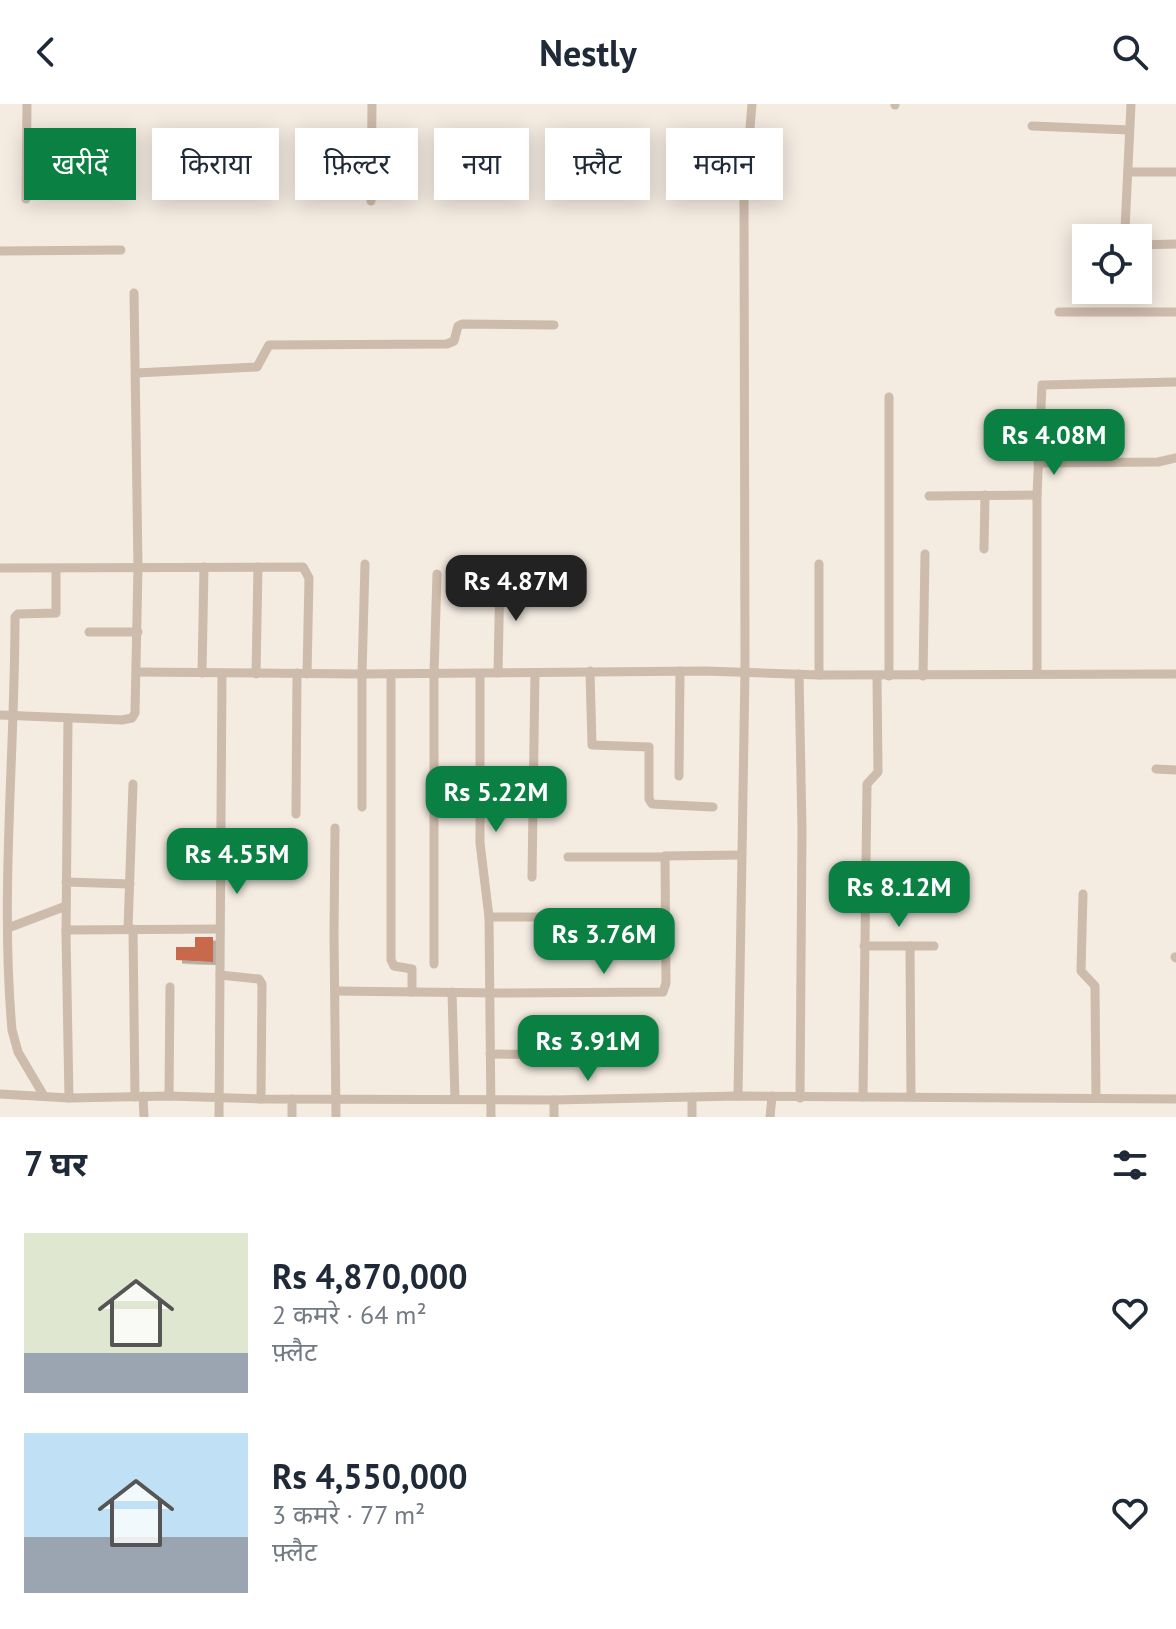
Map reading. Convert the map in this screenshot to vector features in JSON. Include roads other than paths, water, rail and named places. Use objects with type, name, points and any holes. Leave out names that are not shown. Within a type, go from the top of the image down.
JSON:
[{"type":"street","points":[[27,104],[27,128]]},
{"type":"street","points":[[371,201],[372,104]]},
{"type":"street","points":[[738,1096],[745,671],[744,201],[752,104]]},
{"type":"street","points":[[1125,224],[1131,104]]},
{"type":"street","points":[[1032,126],[1129,130]]},
{"type":"street","points":[[1128,172],[1176,172]]},
{"type":"street","points":[[1152,245],[1176,244]]},
{"type":"street","points":[[0,251],[121,250]]},
{"type":"street","points":[[0,715],[122,720],[132,718],[135,713],[138,567],[134,293]]},
{"type":"street","points":[[1059,312],[1176,312]]},
{"type":"street","points":[[136,373],[257,367],[269,345],[447,344],[454,341],[458,326],[462,324],[554,325]]},
{"type":"street","points":[[1037,673],[1037,495],[1041,387],[1044,383],[1176,382]]},
{"type":"street","points":[[889,397],[889,676]]},
{"type":"street","points":[[1038,463],[1158,462],[1176,458]]},
{"type":"street","points":[[984,549],[985,495]]},
{"type":"street","points":[[929,496],[1037,495]]},
{"type":"street","points":[[923,676],[925,554]]},
{"type":"street","points":[[362,807],[365,564]]},
{"type":"street","points":[[819,564],[819,675]]},
{"type":"street","points":[[202,673],[204,567]]},
{"type":"street","points":[[256,674],[258,567]]},
{"type":"street","points":[[0,568],[301,567],[307,571],[296,814]]},
{"type":"street","points":[[44,1096],[18,1052],[12,1030],[8,907],[15,616],[56,613],[56,569]]},
{"type":"street","points":[[498,673],[500,571]]},
{"type":"street","points":[[434,964],[437,574]]},
{"type":"street","points":[[89,632],[138,632]]},
{"type":"street","points":[[590,671],[592,745],[649,747],[649,799],[652,804],[713,807]]},
{"type":"street","points":[[679,776],[680,671]]},
{"type":"street","points":[[137,672],[480,674],[745,671],[877,676],[1176,674]]},
{"type":"street","points":[[532,877],[535,673]]},
{"type":"street","points":[[219,1117],[222,674]]},
{"type":"street","points":[[391,674],[391,960],[394,966],[412,969],[412,992]]},
{"type":"street","points":[[480,674],[480,843],[489,917],[491,1117]]},
{"type":"street","points":[[799,674],[802,830],[800,1098]]},
{"type":"street","points":[[863,1097],[867,784],[878,772],[877,676]]},
{"type":"street","points":[[68,718],[66,930],[69,1098]]},
{"type":"street","points":[[1156,769],[1176,770]]},
{"type":"street","points":[[133,784],[130,929],[139,1097],[144,1117]]},
{"type":"street","points":[[335,828],[336,1117]]},
{"type":"street","points":[[568,857],[741,855]]},
{"type":"street","points":[[335,991],[664,991],[665,857]]},
{"type":"street","points":[[66,882],[130,884]]},
{"type":"street","points":[[1083,894],[1081,971],[1095,986],[1096,1098]]},
{"type":"street","points":[[0,898],[8,907]]},
{"type":"street","points":[[8,928],[66,906]]},
{"type":"street","points":[[489,917],[594,917]]},
{"type":"street","points":[[66,930],[220,929]]},
{"type":"street","points":[[864,946],[934,946]]},
{"type":"street","points":[[910,946],[911,1096]]},
{"type":"street","points":[[220,975],[253,977],[262,984],[261,1099]]},
{"type":"street","points":[[169,1096],[170,987]]},
{"type":"street","points":[[452,992],[455,1099]]},
{"type":"street","points":[[490,1054],[612,1055]]},
{"type":"street","points":[[0,1094],[69,1098],[169,1096],[261,1099],[911,1096],[1176,1099]]},
{"type":"street","points":[[770,1117],[772,1096]]},
{"type":"street","points":[[692,1097],[692,1117]]},
{"type":"street","points":[[292,1099],[292,1117]]},
{"type":"street","points":[[554,1100],[554,1117]]}]
